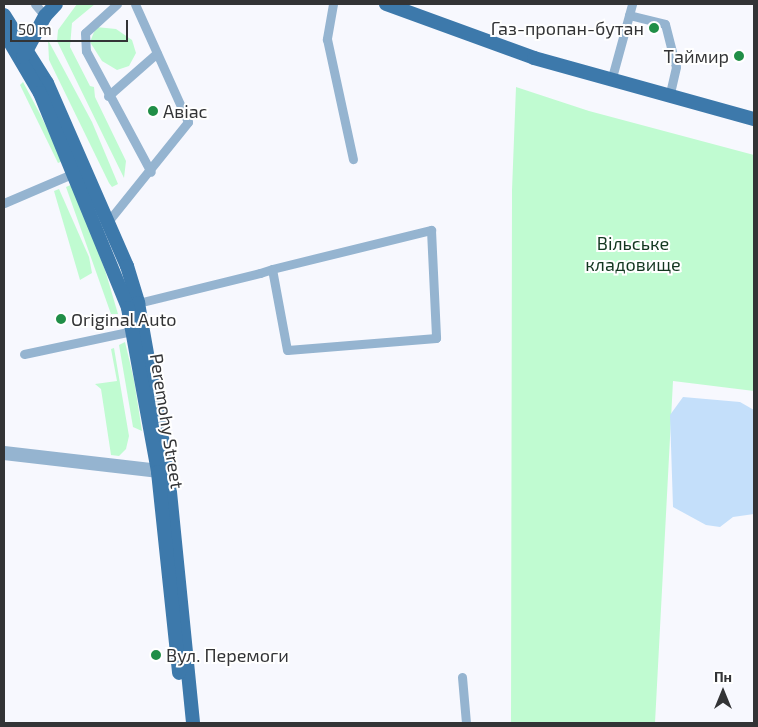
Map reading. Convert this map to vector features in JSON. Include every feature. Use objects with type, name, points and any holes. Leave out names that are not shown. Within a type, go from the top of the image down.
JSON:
[{"type":"main road","points":[[25,56],[45,16],[56,4]]},
{"type":"main road","points":[[386,4],[534,58],[611,81],[754,119]]},
{"type":"main road","points":[[4,15],[25,56]]},
{"type":"main road","name":"Peremohy Street","points":[[4,32],[47,84],[103,225],[138,303],[163,472],[193,723]]},
{"type":"main road","name":"Peremohy Street","points":[[25,56],[74,173],[103,225],[132,330],[163,472],[184,723]]},
{"type":"street","points":[[4,453],[163,472]]},
{"type":"lane","points":[[35,4],[45,16]]},
{"type":"lane","points":[[116,4],[85,32],[86,51],[108,96],[151,172]]},
{"type":"lane","points":[[103,225],[151,172],[188,122],[135,4]]},
{"type":"lane","points":[[333,4],[328,39],[353,159]]},
{"type":"lane","points":[[611,81],[632,4]]},
{"type":"lane","points":[[629,15],[665,24],[676,67],[669,97]]},
{"type":"lane","points":[[108,96],[157,53]]},
{"type":"lane","points":[[4,204],[74,173]]},
{"type":"lane","points":[[138,303],[272,269],[430,230],[436,338],[287,350],[272,269]]},
{"type":"lane","points":[[24,354],[132,330]]},
{"type":"lane","points":[[462,677],[466,723]]},
{"type":"green space","points":[[77,4],[95,4],[72,23],[70,47],[90,86],[94,87],[95,97],[126,161],[124,178],[57,41],[58,30]]},
{"type":"green space","points":[[96,27],[116,29],[132,40],[136,53],[129,66],[117,70],[102,61],[90,42]]},
{"type":"green space","points":[[48,40],[92,122],[118,184],[112,187],[49,60]]},
{"type":"green space","points":[[23,82],[63,161],[58,163],[20,85]]},
{"type":"green space","name":"Вільське кладовище","points":[[516,87],[589,111],[754,155],[754,391],[673,381],[655,723],[511,723],[512,190]]},
{"type":"green space","points":[[73,184],[105,270],[118,314],[111,314],[66,187]]},
{"type":"green space","points":[[59,189],[89,257],[92,273],[80,280],[54,191]]},
{"type":"green space","points":[[125,342],[134,380],[142,431],[133,427],[119,345]]},
{"type":"green space","points":[[114,348],[129,436],[126,449],[119,456],[111,455],[101,389],[95,384],[117,381],[111,349]]},
{"type":"water","points":[[683,397],[740,402],[754,410],[754,514],[733,517],[720,527],[706,525],[673,507],[670,415]]},
{"type":"place","name":"Газ-пропан-бутан","points":[[654,28]]},
{"type":"place","name":"Таймир","points":[[739,56]]},
{"type":"place","name":"Авіас","points":[[153,111]]},
{"type":"place","name":"Original Auto","points":[[61,319]]},
{"type":"place","name":"Вул. Перемоги","points":[[156,655]]}]
